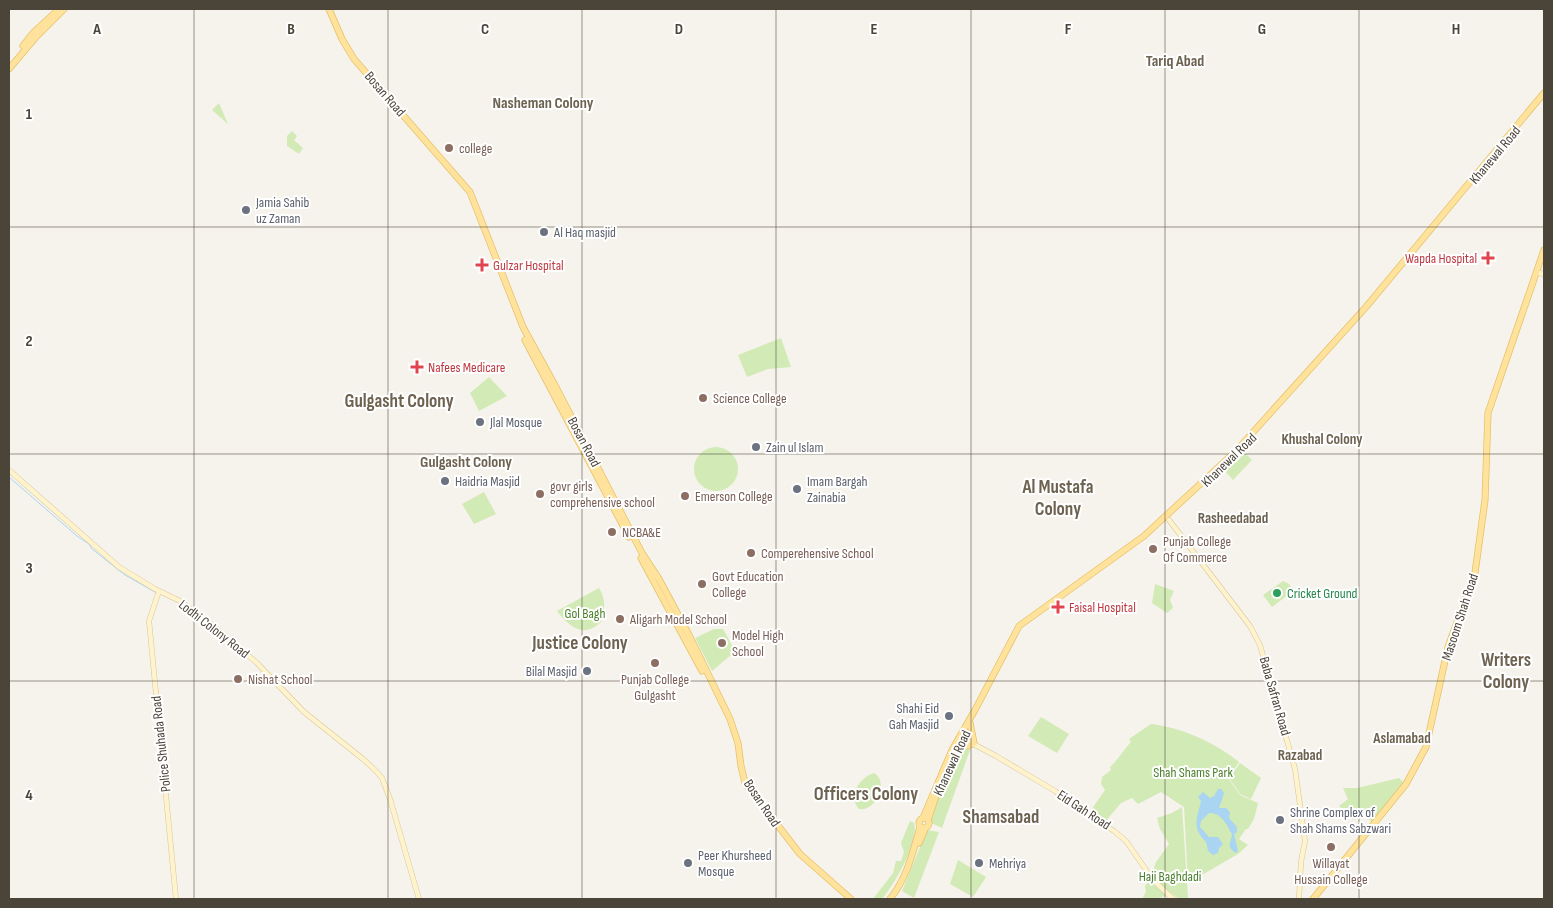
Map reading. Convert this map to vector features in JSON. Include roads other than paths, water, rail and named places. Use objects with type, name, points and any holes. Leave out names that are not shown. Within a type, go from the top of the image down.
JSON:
[{"type":"main road","points":[[9,63],[33,33],[59,9]]},
{"type":"main road","points":[[9,69],[36,37],[64,9]]},
{"type":"main road","name":"Bosan Road","points":[[324,9],[354,59],[470,192],[523,327],[557,389],[572,426],[645,559],[659,579],[669,604],[730,729],[739,774],[745,788],[800,860],[846,899]]},
{"type":"main road","name":"Bosan Road","points":[[329,9],[341,40]]},
{"type":"main road","name":"Khanewal Road","points":[[962,737],[1015,634],[1024,623],[1144,539],[1240,449],[1369,306],[1544,94]]},
{"type":"main road","name":"Khanewal Road","points":[[891,899],[908,872],[922,828],[928,824],[926,819],[933,798],[949,763],[1019,626],[1144,536],[1236,452],[1366,307],[1434,227]]},
{"type":"main road","name":"Masoom Shah Road","points":[[1314,899],[1406,784],[1426,747],[1448,647],[1475,573],[1485,500],[1488,413],[1544,250]]},
{"type":"main road","name":"Masoom Shah Road","points":[[1532,289],[1542,274],[1544,260]]},
{"type":"main road","name":"Lodhi Colony Road","points":[[9,470],[119,567],[180,601],[216,628],[257,664],[304,712],[375,770],[382,778],[390,799],[419,899]]},
{"type":"main road","name":"Baba Safran Road","points":[[1169,520],[1250,626],[1260,645],[1296,769],[1305,841],[1299,899]]},
{"type":"main road","name":"Police Shuhada Road","points":[[161,591],[149,621],[177,899]]},
{"type":"main road","name":"Bosan Road","points":[[669,604],[732,725],[738,743],[745,782],[800,854],[851,899]]},
{"type":"main road","points":[[956,749],[974,744],[970,723]]},
{"type":"main road","points":[[933,798],[945,765],[962,737]]},
{"type":"main road","name":"Eid Gah Road","points":[[962,737],[1055,791],[1114,831],[1126,841],[1153,880],[1173,899]]},
{"type":"water","points":[[1218,789],[1221,789],[1224,793],[1219,808],[1226,808],[1230,812],[1229,818],[1237,827],[1237,832],[1234,834],[1238,851],[1236,853],[1230,847],[1232,834],[1223,820],[1217,815],[1209,813],[1201,821],[1200,827],[1209,837],[1218,837],[1223,844],[1219,848],[1218,853],[1213,855],[1208,851],[1206,842],[1197,829],[1196,821],[1201,801],[1198,797],[1203,792],[1210,798],[1214,796]]},
{"type":"waterway","points":[[9,477],[125,575],[155,592]]},
{"type":"place","name":"college","points":[[449,148]]},
{"type":"place","name":"Jamia Sahib uz Zaman","points":[[246,210]]},
{"type":"place","name":"Al Haq masjid","points":[[544,232]]},
{"type":"place","name":"Wapda Hospital","points":[[1488,258]]},
{"type":"place","name":"Gulzar Hospital","points":[[482,265]]},
{"type":"place","name":"Nafees Medicare","points":[[417,367]]},
{"type":"place","name":"Science College","points":[[703,398]]},
{"type":"place","name":"Jlal Mosque","points":[[480,422]]},
{"type":"place","name":"Zain ul Islam","points":[[756,447]]},
{"type":"place","name":"Haidria Masjid","points":[[445,481]]},
{"type":"place","name":"Imam Bargah Zainabia","points":[[797,489]]},
{"type":"place","name":"govr girls comprehensive school","points":[[540,494]]},
{"type":"place","name":"Emerson College","points":[[685,496]]},
{"type":"place","name":"NCBA&E","points":[[612,532]]},
{"type":"place","name":"Punjab College Of Commerce","points":[[1153,549]]},
{"type":"place","name":"Comperehensive School","points":[[751,553]]},
{"type":"place","name":"Govt Education College","points":[[702,584]]},
{"type":"place","name":"Cricket Ground","points":[[1277,593]]},
{"type":"place","name":"Faisal Hospital","points":[[1058,607]]},
{"type":"place","name":"Aligarh Model School","points":[[620,619]]},
{"type":"place","name":"Model High School","points":[[722,643]]},
{"type":"place","name":"Punjab College Gulgasht","points":[[655,663]]},
{"type":"place","name":"Bilal Masjid","points":[[587,671]]},
{"type":"place","name":"Nishat School","points":[[238,679]]},
{"type":"place","name":"Shahi Eid Gah Masjid","points":[[949,716]]},
{"type":"place","name":"Shrine Complex of Shah Shams Sabzwari","points":[[1280,820]]},
{"type":"place","name":"Willayat Hussain College","points":[[1331,847]]},
{"type":"place","name":"Peer Khursheed Mosque","points":[[688,863]]},
{"type":"place","name":"Mehriya","points":[[979,863]]},
{"type":"district","name":"Tariq Abad","points":[[1175,61]]},
{"type":"district","name":"Nasheman Colony","points":[[543,103]]},
{"type":"district","name":"Gulgasht Colony","points":[[399,401]]},
{"type":"district","name":"Khushal Colony","points":[[1322,439]]},
{"type":"district","name":"Gulgasht Colony","points":[[466,462]]},
{"type":"district","name":"Al Mustafa Colony","points":[[1058,498]]},
{"type":"district","name":"Rasheedabad","points":[[1233,518]]},
{"type":"district","name":"Justice Colony","points":[[580,643]]},
{"type":"district","name":"Writers Colony","points":[[1506,671]]},
{"type":"district","name":"Aslamabad","points":[[1402,738]]},
{"type":"district","name":"Razabad","points":[[1300,755]]},
{"type":"district","name":"Officers Colony","points":[[866,794]]},
{"type":"district","name":"Shamsabad","points":[[1001,817]]},
{"type":"park label","name":"Gol Bagh","points":[[585,613]]},
{"type":"park label","name":"Shah Shams Park","points":[[1193,772]]},
{"type":"park label","name":"Haji Baghdadi","points":[[1170,876]]}]
